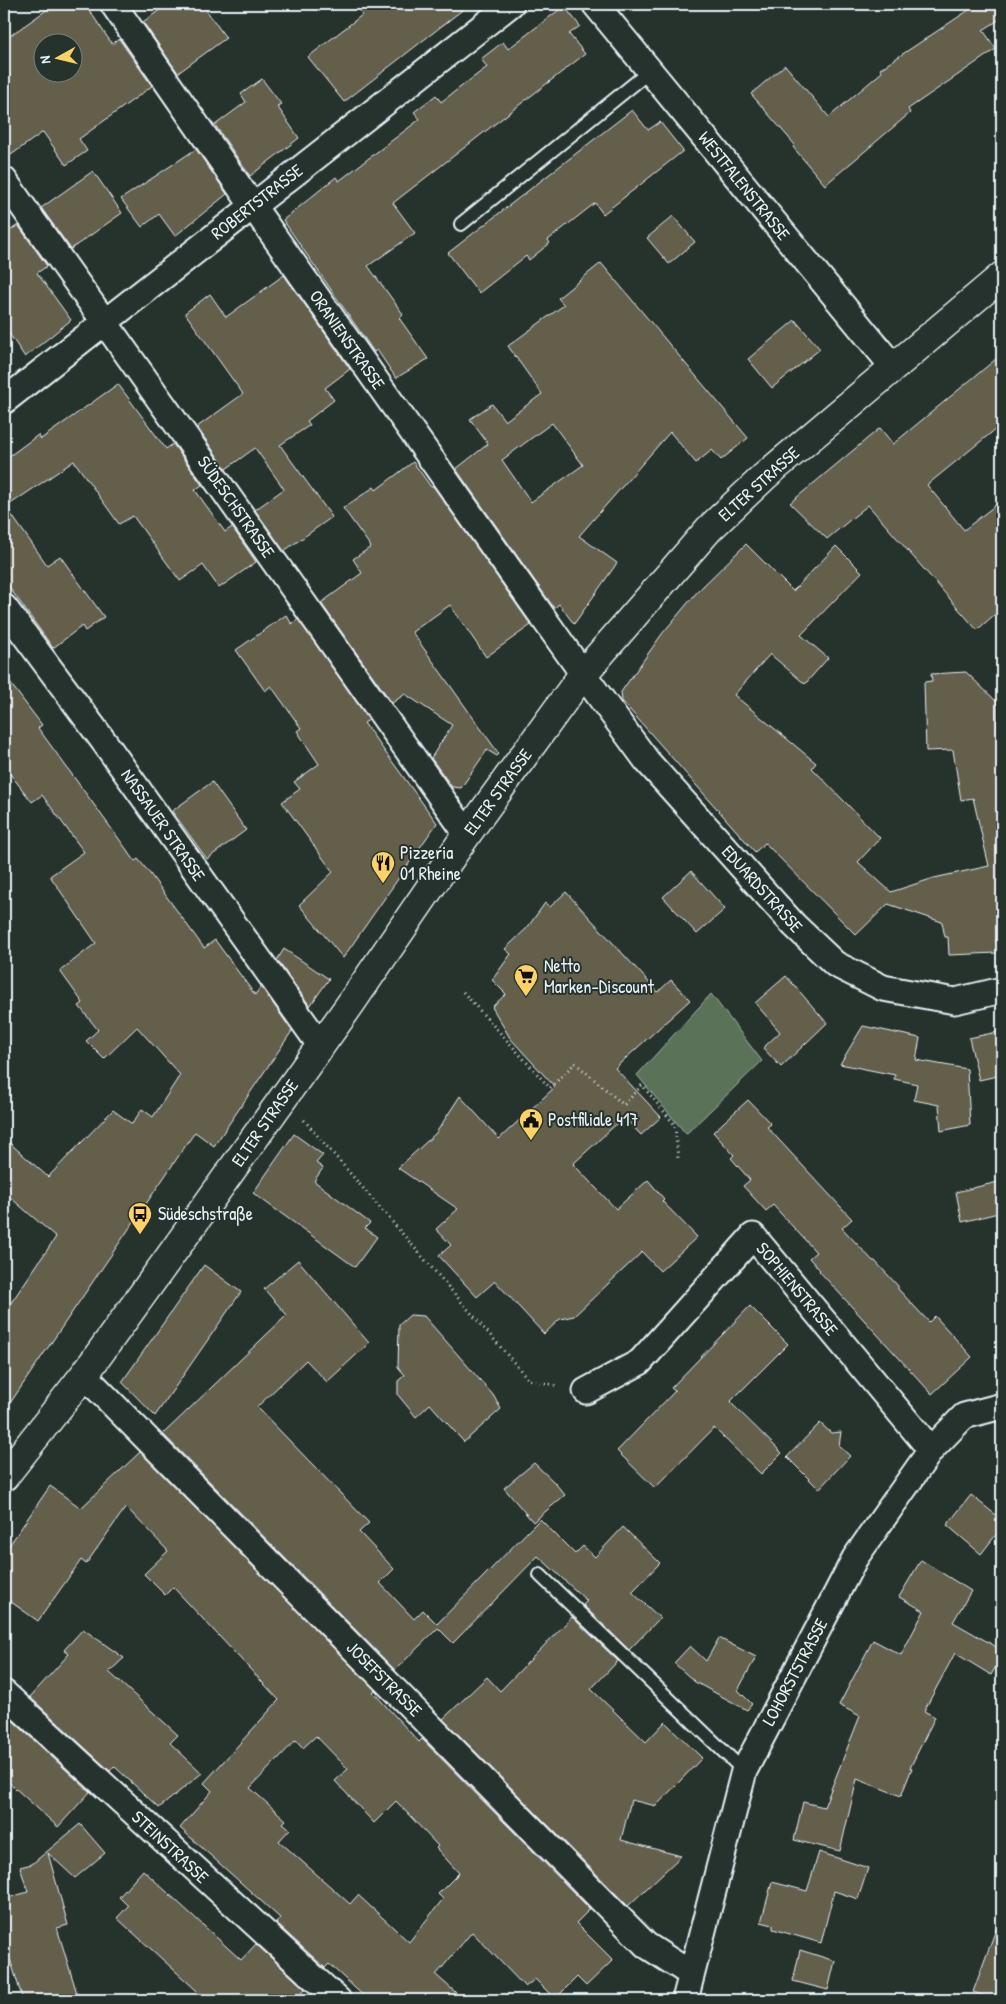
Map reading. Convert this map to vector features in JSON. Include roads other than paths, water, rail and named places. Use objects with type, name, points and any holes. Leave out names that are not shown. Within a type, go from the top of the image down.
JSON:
[{"type":"main road","name":"ELTER STRASSE","points":[[4,1477],[84,1375],[284,1097],[467,834],[583,674],[709,529],[765,476],[1002,276]]},
{"type":"street","name":"ORANIENSTRASSE","points":[[113,4],[252,205],[583,674]]},
{"type":"street","name":"ROBERTSTRASSE","points":[[4,400],[511,4]]},
{"type":"street","name":"WESTFALENSTRASSE","points":[[594,4],[894,368]]},
{"type":"street","name":"SÜDESCHSTRASSE","points":[[4,180],[467,834]]},
{"type":"street","name":"NASSAUER STRASSE","points":[[4,607],[105,743],[320,1045]]},
{"type":"street","name":"EDUARDSTRASSE","points":[[583,674],[646,761],[794,925],[835,964],[883,988],[956,1001],[1002,990]]},
{"type":"street","name":"SOPHIENSTRASSE","points":[[586,1391],[640,1362],[753,1236],[931,1450]]},
{"type":"street","name":"JOSEFSTRASSE","points":[[84,1375],[646,1945],[690,1974]]},
{"type":"street","name":"LOHORSTSTRASSE","points":[[685,2000],[690,1974],[744,1771],[855,1558],[931,1450],[964,1416],[1002,1406]]},
{"type":"street","name":"STEINSTRASSE","points":[[4,1693],[338,2000]]},
{"type":"lane","points":[[460,224],[650,71]]},
{"type":"lane","points":[[540,1575],[744,1771]]},
{"type":"place","name":"Pizzeria 01 Rheine","points":[[383,884]]},
{"type":"place","name":"Netto Marken-Discount","points":[[526,997]]},
{"type":"place","name":"Postfiliale 417","points":[[531,1141]]},
{"type":"place","name":"Südeschstraße","points":[[140,1235]]}]
